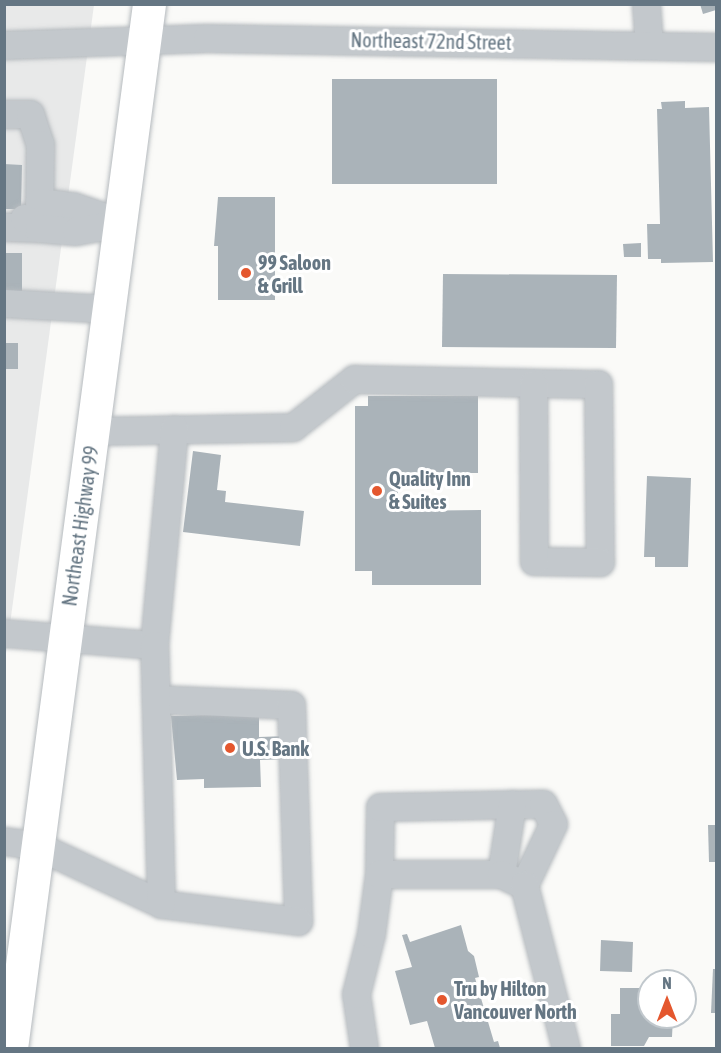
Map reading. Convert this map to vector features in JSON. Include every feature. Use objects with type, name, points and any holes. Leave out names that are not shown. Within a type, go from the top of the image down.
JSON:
[{"type":"main road","name":"Northeast Highway 99","points":[[11,1048],[149,4]]},
{"type":"street","points":[[646,4],[650,45]]},
{"type":"street","name":"Northeast 72nd Street","points":[[4,45],[145,41],[717,47]]},
{"type":"street","points":[[4,114],[30,114],[40,144],[39,215]]},
{"type":"street","points":[[4,227],[39,215]]},
{"type":"street","points":[[4,217],[26,218],[39,215],[76,231],[120,223]]},
{"type":"street","points":[[4,303],[109,309]]},
{"type":"street","points":[[93,431],[293,427],[354,379],[598,384],[600,562],[534,561],[533,384]]},
{"type":"street","points":[[161,904],[154,645],[174,429]]},
{"type":"street","points":[[4,633],[154,645]]},
{"type":"street","points":[[4,841],[38,846],[161,904],[298,921],[291,705],[156,699]]},
{"type":"street","points":[[512,804],[513,879],[566,1048]]},
{"type":"street","points":[[364,1048],[356,994],[372,934],[379,874],[380,807],[543,804],[553,824],[513,879]]},
{"type":"street","points":[[379,874],[513,879]]},
{"type":"shaded area","points":[[5,5],[94,5],[5,661]]},
{"type":"building","points":[[700,4],[716,4],[716,10],[703,14]]},
{"type":"building","points":[[332,79],[497,79],[497,184],[332,184]]},
{"type":"building","points":[[685,101],[685,108],[709,107],[713,262],[661,263],[661,259],[648,259],[647,224],[660,224],[657,109],[662,109],[661,102]]},
{"type":"building","points":[[4,164],[22,165],[21,209],[4,209]]},
{"type":"building","name":"99 Saloon & Grill","points":[[218,197],[275,197],[275,300],[218,300],[218,246],[214,246]]},
{"type":"building","points":[[641,243],[641,257],[624,257],[623,244]]},
{"type":"building","points":[[4,253],[22,253],[22,296],[4,296]]},
{"type":"building","points":[[443,274],[617,275],[616,348],[442,347]]},
{"type":"building","points":[[4,343],[18,343],[18,369],[4,369]]},
{"type":"building","name":"Quality Inn & Suites","points":[[368,396],[478,396],[478,473],[398,473],[398,511],[481,510],[481,585],[372,585],[372,571],[355,571],[355,406],[368,406]]},
{"type":"building","points":[[193,451],[221,455],[217,490],[226,491],[225,502],[304,511],[300,546],[183,532]]},
{"type":"building","points":[[647,476],[691,478],[688,567],[655,567],[655,557],[644,557]]},
{"type":"building","name":"U.S. Bank","points":[[259,714],[259,737],[288,736],[289,759],[260,760],[261,787],[204,788],[204,779],[177,780],[171,716]]},
{"type":"building","points":[[708,825],[716,825],[716,862],[709,862]]},
{"type":"building","name":"Tru by Hilton Vancouver North","points":[[461,925],[468,951],[474,956],[479,977],[475,978],[494,1042],[498,1041],[500,1048],[435,1048],[427,1021],[410,1025],[395,971],[412,967],[402,935],[407,934],[410,942]]},
{"type":"building","points":[[601,940],[633,942],[632,972],[600,971]]},
{"type":"building","points":[[713,969],[716,969],[716,1013],[711,1013]]},
{"type":"building","points":[[620,988],[637,988],[637,1029],[672,1029],[672,1037],[649,1037],[644,1046],[611,1046],[611,1014],[620,1014]]},
{"type":"place","name":"99 Saloon & Grill","points":[[246,273]]},
{"type":"place","name":"Quality Inn & Suites","points":[[377,491]]},
{"type":"place","name":"U.S. Bank","points":[[230,748]]},
{"type":"place","name":"Tru by Hilton Vancouver North","points":[[442,1000]]}]
